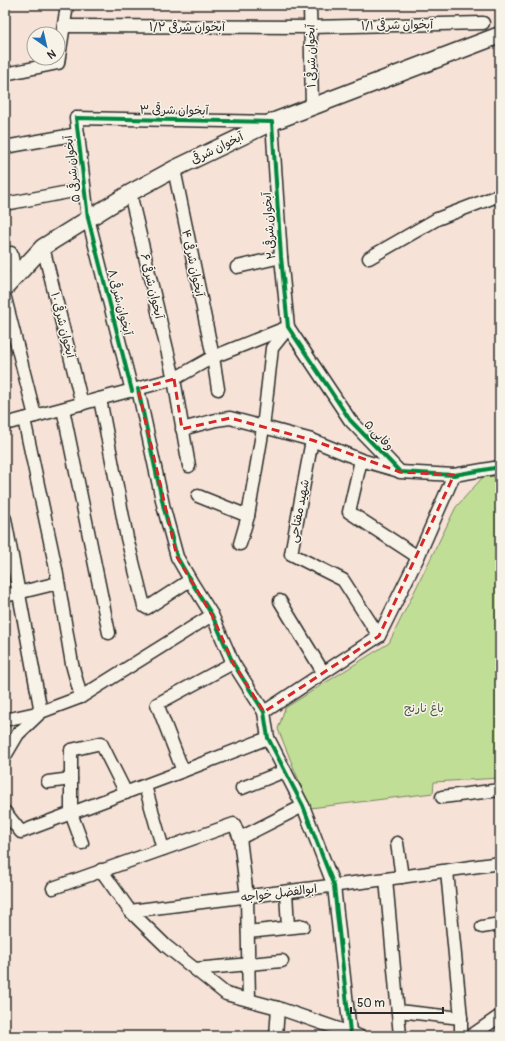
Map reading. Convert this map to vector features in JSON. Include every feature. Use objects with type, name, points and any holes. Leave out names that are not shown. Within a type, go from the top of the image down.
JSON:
[{"type":"street","points":[[64,26],[66,5]]},
{"type":"street","name":"آبخوان شرقی ۱","points":[[310,5],[312,107]]},
{"type":"street","name":"آبخوان شرقی ۱/۱","points":[[310,28],[483,23]]},
{"type":"street","name":"آبخوان شرقی ۱/۲","points":[[66,26],[310,28]]},
{"type":"street","name":"آبخوان شرقی","points":[[5,288],[43,247],[88,218],[174,169],[272,122],[500,35]]},
{"type":"street","points":[[5,74],[44,66]]},
{"type":"street","name":"آبخوان شرقی ۳","points":[[76,118],[272,122]]},
{"type":"street","name":"آبخوان شرقی ۵","points":[[76,118],[88,218]]},
{"type":"street","name":"آبخوان شرقی ۲","points":[[272,122],[281,257],[288,327]]},
{"type":"street","points":[[5,147],[78,134]]},
{"type":"street","name":"آبخوان شرقی ۴","points":[[174,169],[218,389]]},
{"type":"street","points":[[5,204],[84,189]]},
{"type":"street","name":"آبخوان شرقی ۶","points":[[130,193],[174,379],[189,466]]},
{"type":"street","points":[[369,258],[437,219],[500,195]]},
{"type":"street","name":"آبخوان شرقی ۸","points":[[88,218],[135,390],[177,557],[212,615],[233,663],[264,712]]},
{"type":"street","name":"آبخوان شرقی ۱۰","points":[[43,247],[82,404]]},
{"type":"street","points":[[11,253],[16,277]]},
{"type":"street","points":[[237,267],[281,257]]},
{"type":"street","points":[[5,298],[30,418],[72,664],[81,697]]},
{"type":"street","points":[[5,424],[174,379],[212,357],[288,327]]},
{"type":"street","points":[[240,544],[248,516],[263,428],[272,348],[288,327]]},
{"type":"street","name":"وفایی ۵","points":[[288,327],[350,420],[400,472]]},
{"type":"street","points":[[100,399],[127,538],[144,606],[147,608],[190,580]]},
{"type":"street","points":[[63,409],[109,633]]},
{"type":"street","points":[[182,429],[230,418],[312,440],[361,460],[400,472],[454,475],[500,467]]},
{"type":"street","name":"شهید مفتاحی","points":[[312,440],[291,554],[343,580],[379,636]]},
{"type":"street","points":[[361,460],[349,512],[418,557]]},
{"type":"street","points":[[101,870],[130,911],[166,946],[226,994],[278,1008],[355,1034],[334,886],[303,806],[268,738],[264,712],[379,636],[418,557],[454,475]]},
{"type":"street","points":[[198,496],[248,516]]},
{"type":"street","points":[[5,519],[41,712]]},
{"type":"street","points":[[5,596],[58,583]]},
{"type":"street","points":[[280,601],[323,672]]},
{"type":"street","points":[[5,720],[41,712],[81,697],[212,615]]},
{"type":"street","points":[[183,771],[156,704],[233,663]]},
{"type":"street","points":[[5,756],[18,734],[41,712]]},
{"type":"street","points":[[5,812],[21,832],[268,738]]},
{"type":"street","points":[[82,843],[71,813],[71,750],[102,743],[126,793]]},
{"type":"street","points":[[242,788],[285,770]]},
{"type":"street","points":[[48,782],[71,779]]},
{"type":"street","points":[[144,786],[162,849]]},
{"type":"street","points":[[442,797],[500,790]]},
{"type":"street","points":[[240,838],[303,806]]},
{"type":"street","points":[[53,888],[234,824],[240,838],[247,897],[250,1000]]},
{"type":"street","points":[[396,843],[402,877]]},
{"type":"street","name":"ابوالفضل خواجه","points":[[130,911],[334,886],[500,863]]},
{"type":"street","points":[[447,871],[461,1018],[461,1036]]},
{"type":"street","points":[[386,879],[400,1036]]},
{"type":"street","points":[[286,892],[288,927]]},
{"type":"street","points":[[482,927],[500,924]]},
{"type":"street","points":[[248,932],[303,926]]},
{"type":"street","points":[[195,969],[282,960]]},
{"type":"street","points":[[276,1036],[278,1008]]},
{"type":"street","points":[[398,1011],[461,1018]]},
{"type":"street","points":[[471,1036],[500,1016]]},
{"type":"highlighted area","points":[[174,379],[182,429],[230,418],[312,440],[400,472],[454,475],[379,636],[264,712],[233,663],[212,615],[177,557],[138,389]]},
{"type":"green space","name":"باغ نارنج","points":[[497,476],[500,480],[500,778],[434,782],[433,793],[310,808],[278,729],[285,708],[389,643],[456,507],[483,477]]},
{"type":"cycle path","points":[[132,391],[88,218],[76,118],[272,122],[281,257],[288,327],[350,420],[400,472],[454,475],[500,467]]},
{"type":"cycle path","points":[[138,389],[164,509],[177,557],[212,615],[233,663],[264,712],[268,738],[303,806],[334,886],[350,1032]]}]
